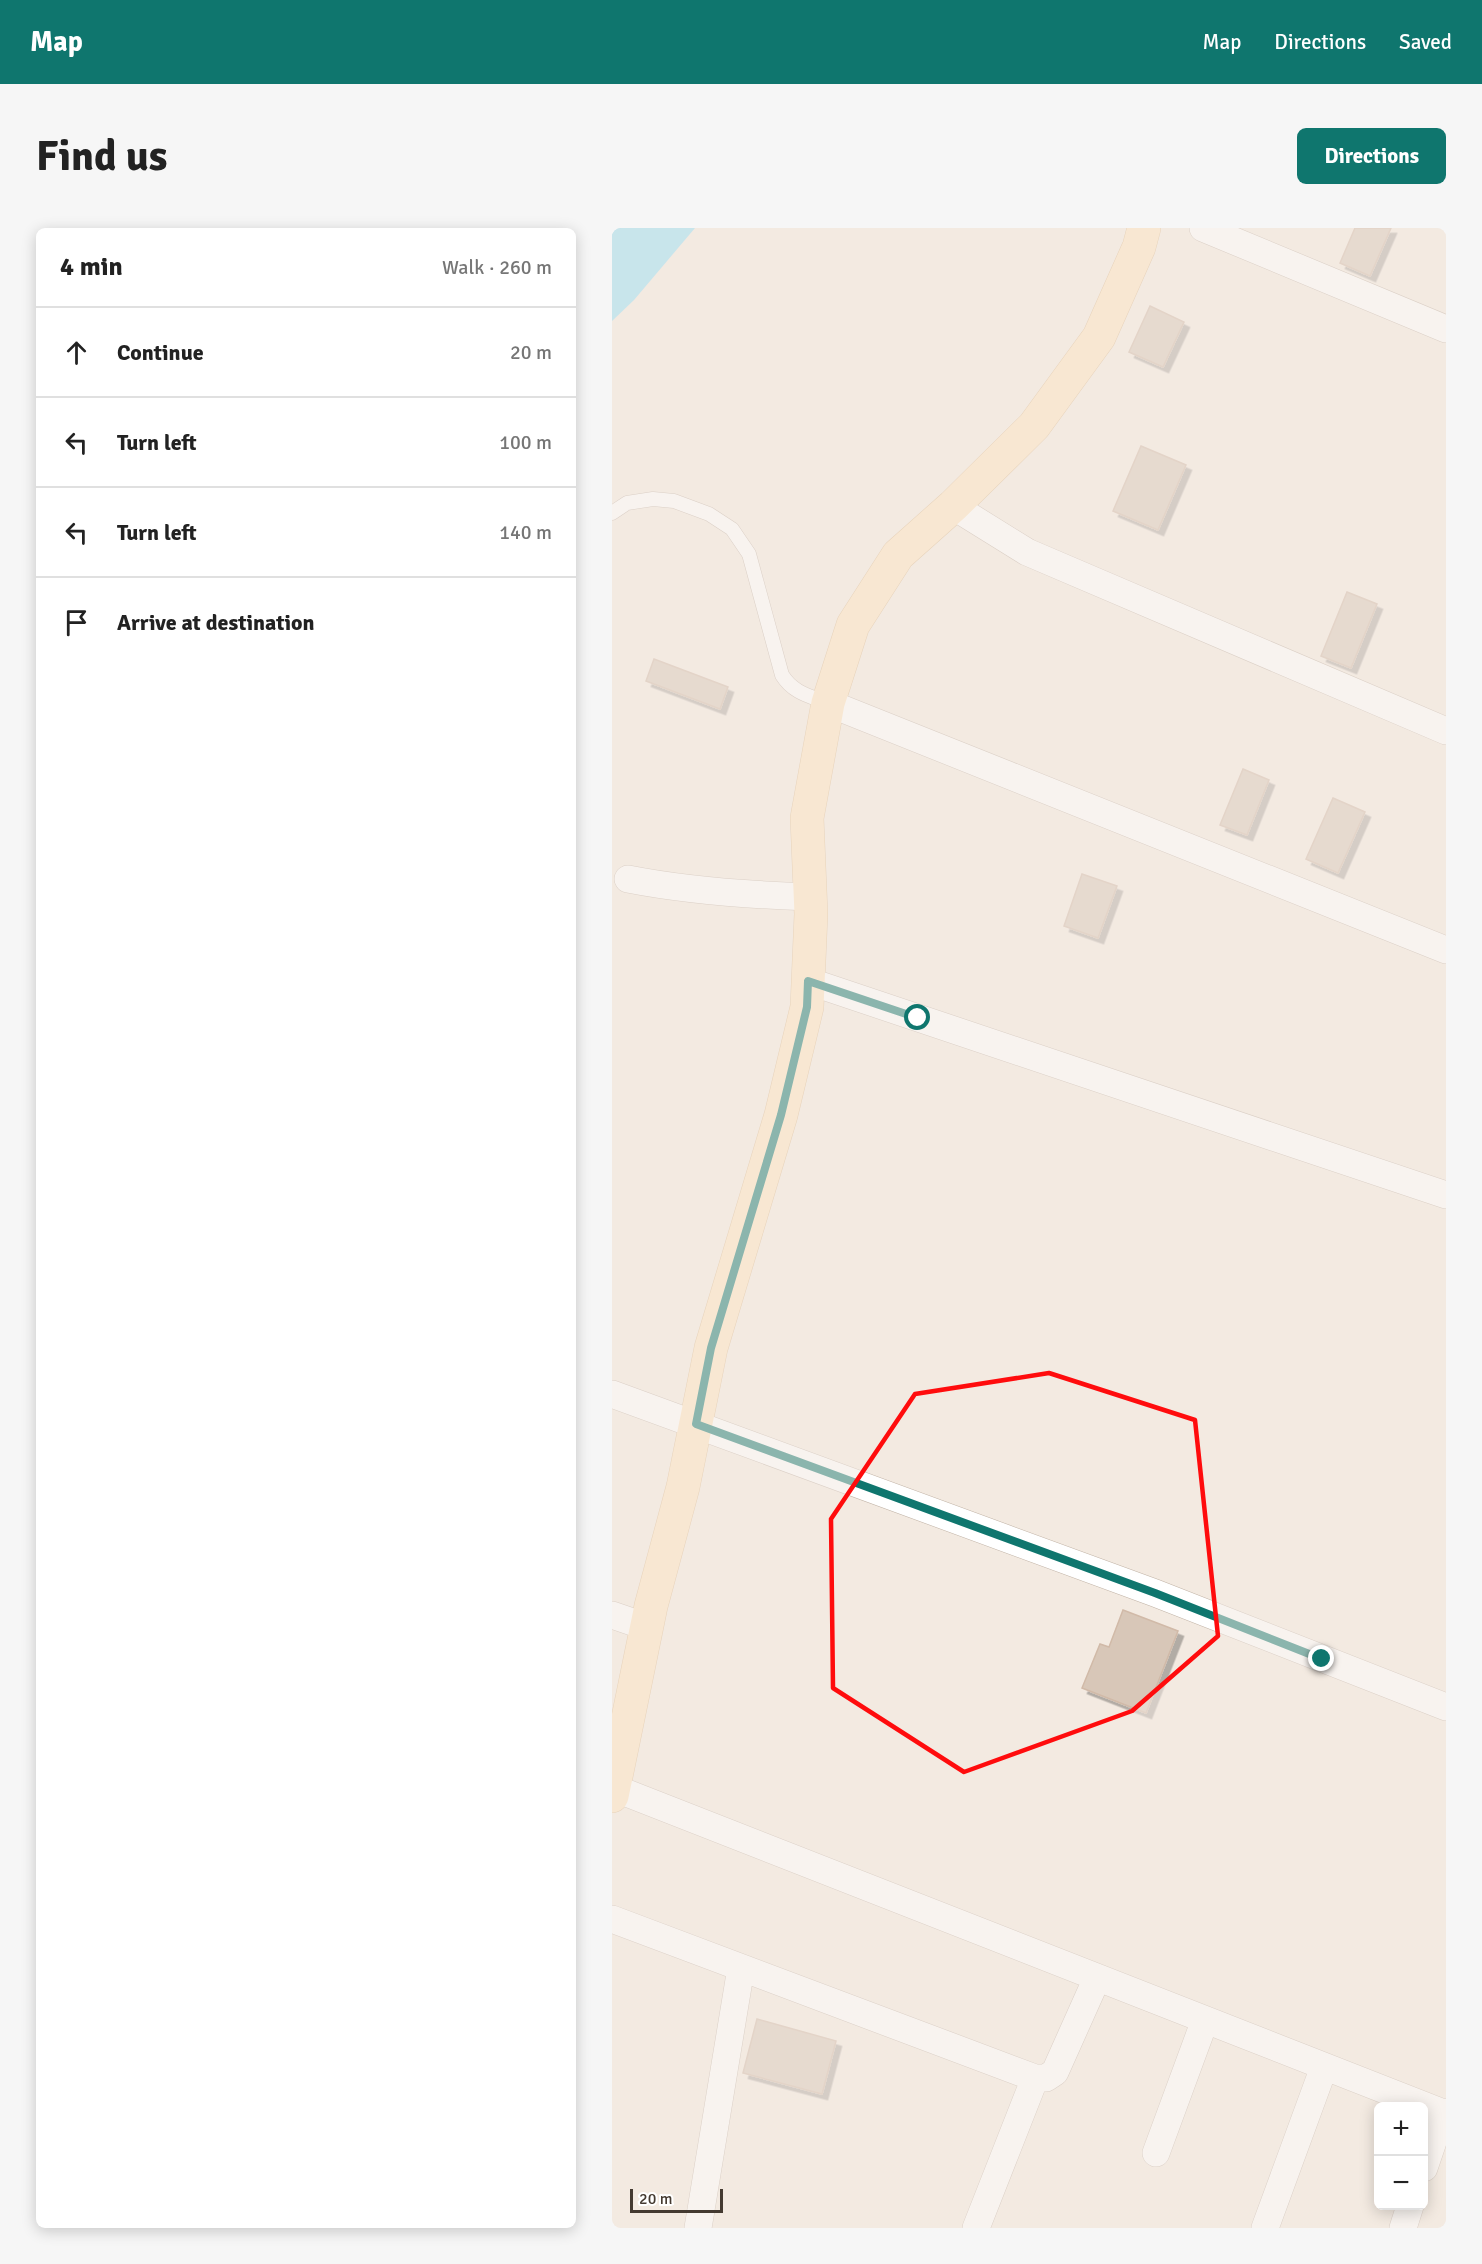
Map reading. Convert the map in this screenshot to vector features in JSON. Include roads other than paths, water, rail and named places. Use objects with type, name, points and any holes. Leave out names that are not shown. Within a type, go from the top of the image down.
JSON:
[{"type":"street","points":[[1144,228],[1139,247],[1099,337],[1034,426],[953,506],[898,555],[852,625],[828,703],[807,818],[811,897],[807,1007],[781,1115],[711,1348],[683,1487],[647,1627],[613,1792],[1444,2113],[1428,2157]]},
{"type":"street","points":[[1203,228],[1446,329]]},
{"type":"street","points":[[953,506],[1027,552],[1446,730]]},
{"type":"street","points":[[828,703],[1446,950]]},
{"type":"street","points":[[628,879],[737,895],[811,897]]},
{"type":"street","points":[[808,981],[1446,1195]]},
{"type":"street","points":[[612,1394],[1144,1589],[1446,1707]]},
{"type":"street","points":[[612,1615],[647,1627]]},
{"type":"street","points":[[612,1920],[1035,2078],[1046,2078],[1055,2072],[1097,1978]]},
{"type":"street","points":[[698,2228],[741,1968]]},
{"type":"street","points":[[1156,2153],[1205,2020]]},
{"type":"street","points":[[1265,2228],[1324,2067]]},
{"type":"street","points":[[976,2228],[1035,2078]]},
{"type":"street","points":[[1402,2228],[1408,2210]]},
{"type":"lane","points":[[612,513],[627,503],[653,499],[675,501],[709,514],[732,530],[749,554],[782,675],[787,684],[796,691],[828,703]]},
{"type":"water","points":[[612,228],[695,228],[634,300],[612,321]]}]
